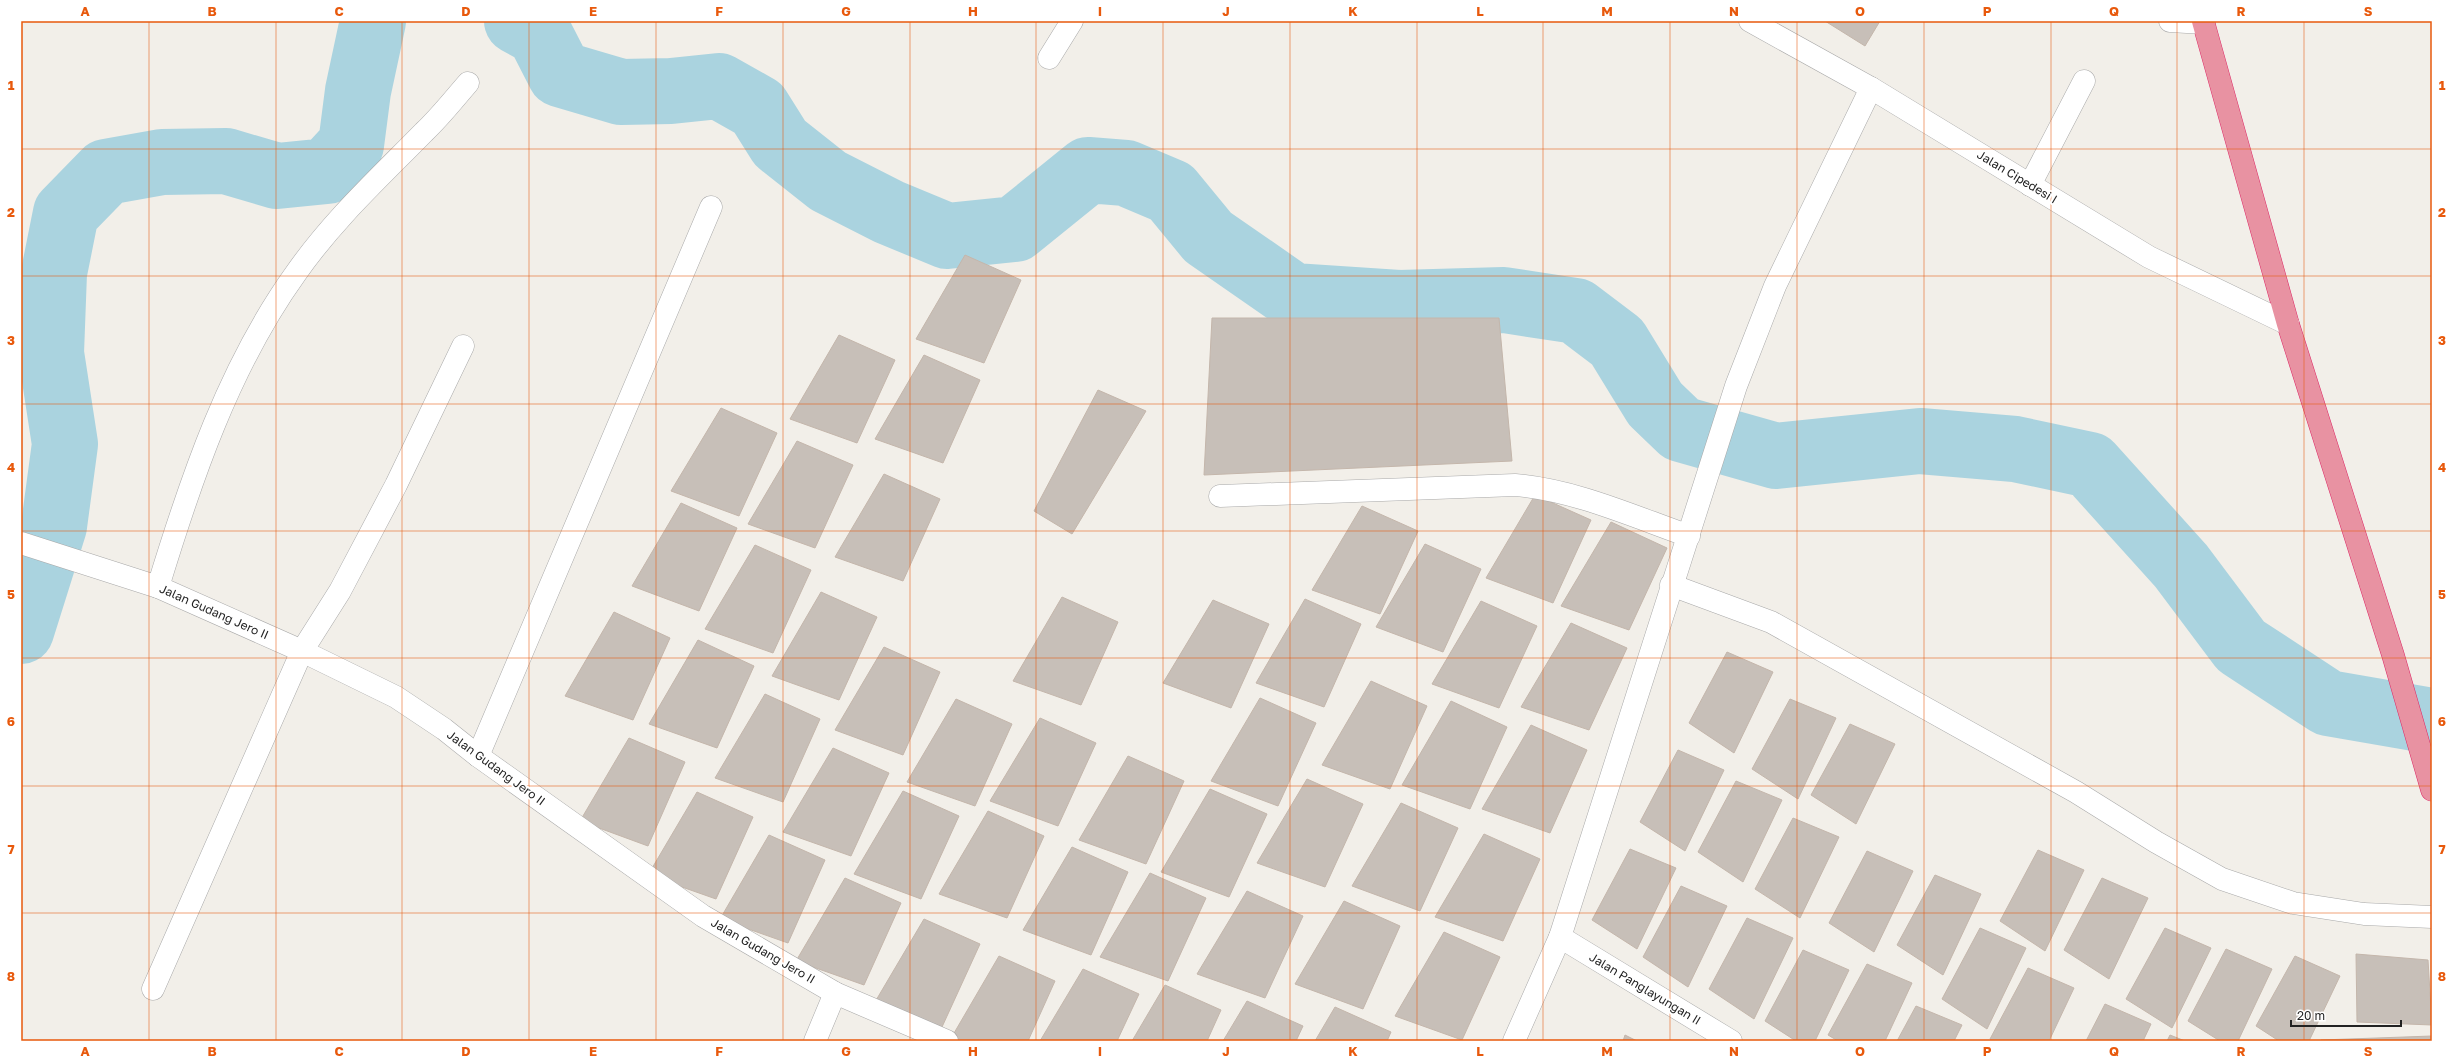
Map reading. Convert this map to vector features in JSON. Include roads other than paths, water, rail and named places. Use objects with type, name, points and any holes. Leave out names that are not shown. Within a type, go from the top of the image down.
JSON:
[{"type":"highway","points":[[2203,22],[2288,324],[2393,655],[2432,790]]},
{"type":"street","points":[[1049,58],[1072,21]]},
{"type":"street","name":"Jalan Cipedesi I","points":[[1750,21],[1871,88],[2149,257],[2288,324]]},
{"type":"street","points":[[2170,21],[2203,22]]},
{"type":"street","points":[[2030,185],[2084,81]]},
{"type":"street","points":[[158,587],[179,519],[218,415],[261,328],[296,273],[342,214],[425,132],[468,83]]},
{"type":"street","points":[[1514,1041],[1560,937],[1671,585],[1689,536],[1736,386],[1775,286],[1871,88]]},
{"type":"street","points":[[478,756],[711,207]]},
{"type":"street","points":[[152,989],[302,651],[340,591],[396,485],[463,346]]},
{"type":"street","points":[[1220,496],[1515,485],[1536,487],[1574,496],[1689,536]]},
{"type":"street","name":"Jalan Gudang Jero II","points":[[21,543],[158,587],[302,651],[396,697],[444,729],[478,756],[703,916],[835,993],[947,1041]]},
{"type":"street","points":[[1671,585],[1771,622],[2076,792],[2156,842],[2222,879],[2292,903],[2364,914],[2432,917]]},
{"type":"street","name":"Jalan Panglayungan II","points":[[1560,937],[1731,1041]]},
{"type":"street","points":[[815,1041],[835,993]]},
{"type":"waterway","points":[[21,631],[54,526],[65,444],[51,353],[54,273],[66,213],[106,172],[162,162],[226,161],[277,176],[327,171],[351,145],[358,91],[373,21]]},
{"type":"waterway","points":[[517,21],[539,33],[560,74],[621,92],[671,91],[719,86],[758,108],[780,143],[828,181],[889,212],[947,236],[1015,229],[1088,170],[1126,173],[1171,192],[1208,237],[1293,296],[1399,303],[1504,300],[1576,311],[1617,342],[1655,404],[1681,429],[1776,456],[1920,441],[2015,449],[2090,465],[2181,566],[2241,646],[2328,703],[2432,721]]}]
